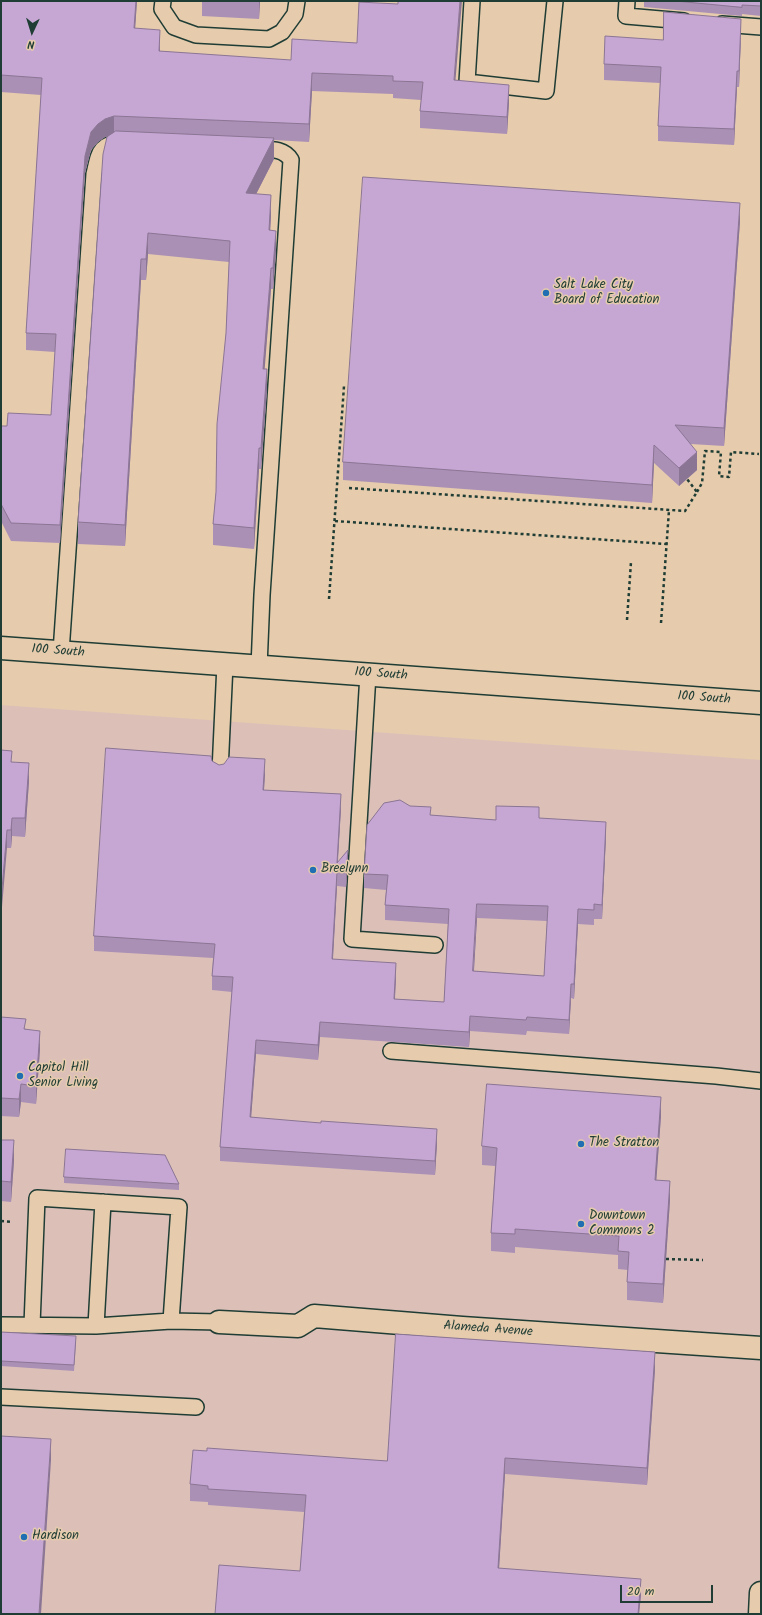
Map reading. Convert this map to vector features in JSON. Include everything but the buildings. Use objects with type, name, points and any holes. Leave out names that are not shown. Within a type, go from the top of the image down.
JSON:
[{"type":"street","name":"100 South","points":[[1,648],[761,703]]},
{"type":"street","name":"Alameda Avenue","points":[[219,1322],[298,1326],[314,1316],[462,1328],[761,1348]]},
{"type":"street","points":[[760,1614],[761,1593]]},
{"type":"lane","points":[[162,1],[162,9],[174,27],[196,35],[269,39],[282,32],[295,14],[297,1]]},
{"type":"lane","points":[[472,1],[467,82],[546,91],[554,1]]},
{"type":"lane","points":[[626,8],[701,22],[761,27]]},
{"type":"lane","points":[[61,652],[94,174],[100,150],[104,146],[114,142],[137,144]]},
{"type":"lane","points":[[240,148],[280,150],[287,154],[291,160],[262,595],[259,667]]},
{"type":"lane","points":[[220,771],[225,664]]},
{"type":"lane","points":[[368,674],[352,939],[435,945]]},
{"type":"lane","points":[[391,1051],[716,1076],[761,1081]]},
{"type":"lane","points":[[32,1325],[37,1198],[180,1207],[171,1321]]},
{"type":"lane","points":[[96,1326],[103,1202]]},
{"type":"lane","points":[[1,1325],[96,1326],[171,1321],[219,1322]]},
{"type":"lane","points":[[1,1397],[196,1408]]},
{"type":"path","points":[[329,600],[344,386]]},
{"type":"path","points":[[349,488],[685,511],[702,483],[705,451],[721,452],[719,476],[729,477],[730,452],[759,454]]},
{"type":"path","points":[[687,479],[697,492]]},
{"type":"path","points":[[661,623],[669,510]]},
{"type":"path","points":[[335,521],[666,544]]},
{"type":"path","points":[[627,620],[631,562]]},
{"type":"path","points":[[666,1259],[703,1260]]},
{"type":"shaded area","points":[[1,705],[761,760],[761,1614],[1,1614]]},
{"type":"place","name":"Salt Lake City Board of Education","points":[[546,293]]},
{"type":"place","name":"Breelynn","points":[[313,870]]},
{"type":"place","name":"Capitol Hill Senior Living","points":[[20,1076]]},
{"type":"place","name":"The Stratton","points":[[581,1144]]},
{"type":"place","name":"Downtown Commons 2","points":[[581,1224]]},
{"type":"place","name":"Hardison","points":[[24,1537]]}]
